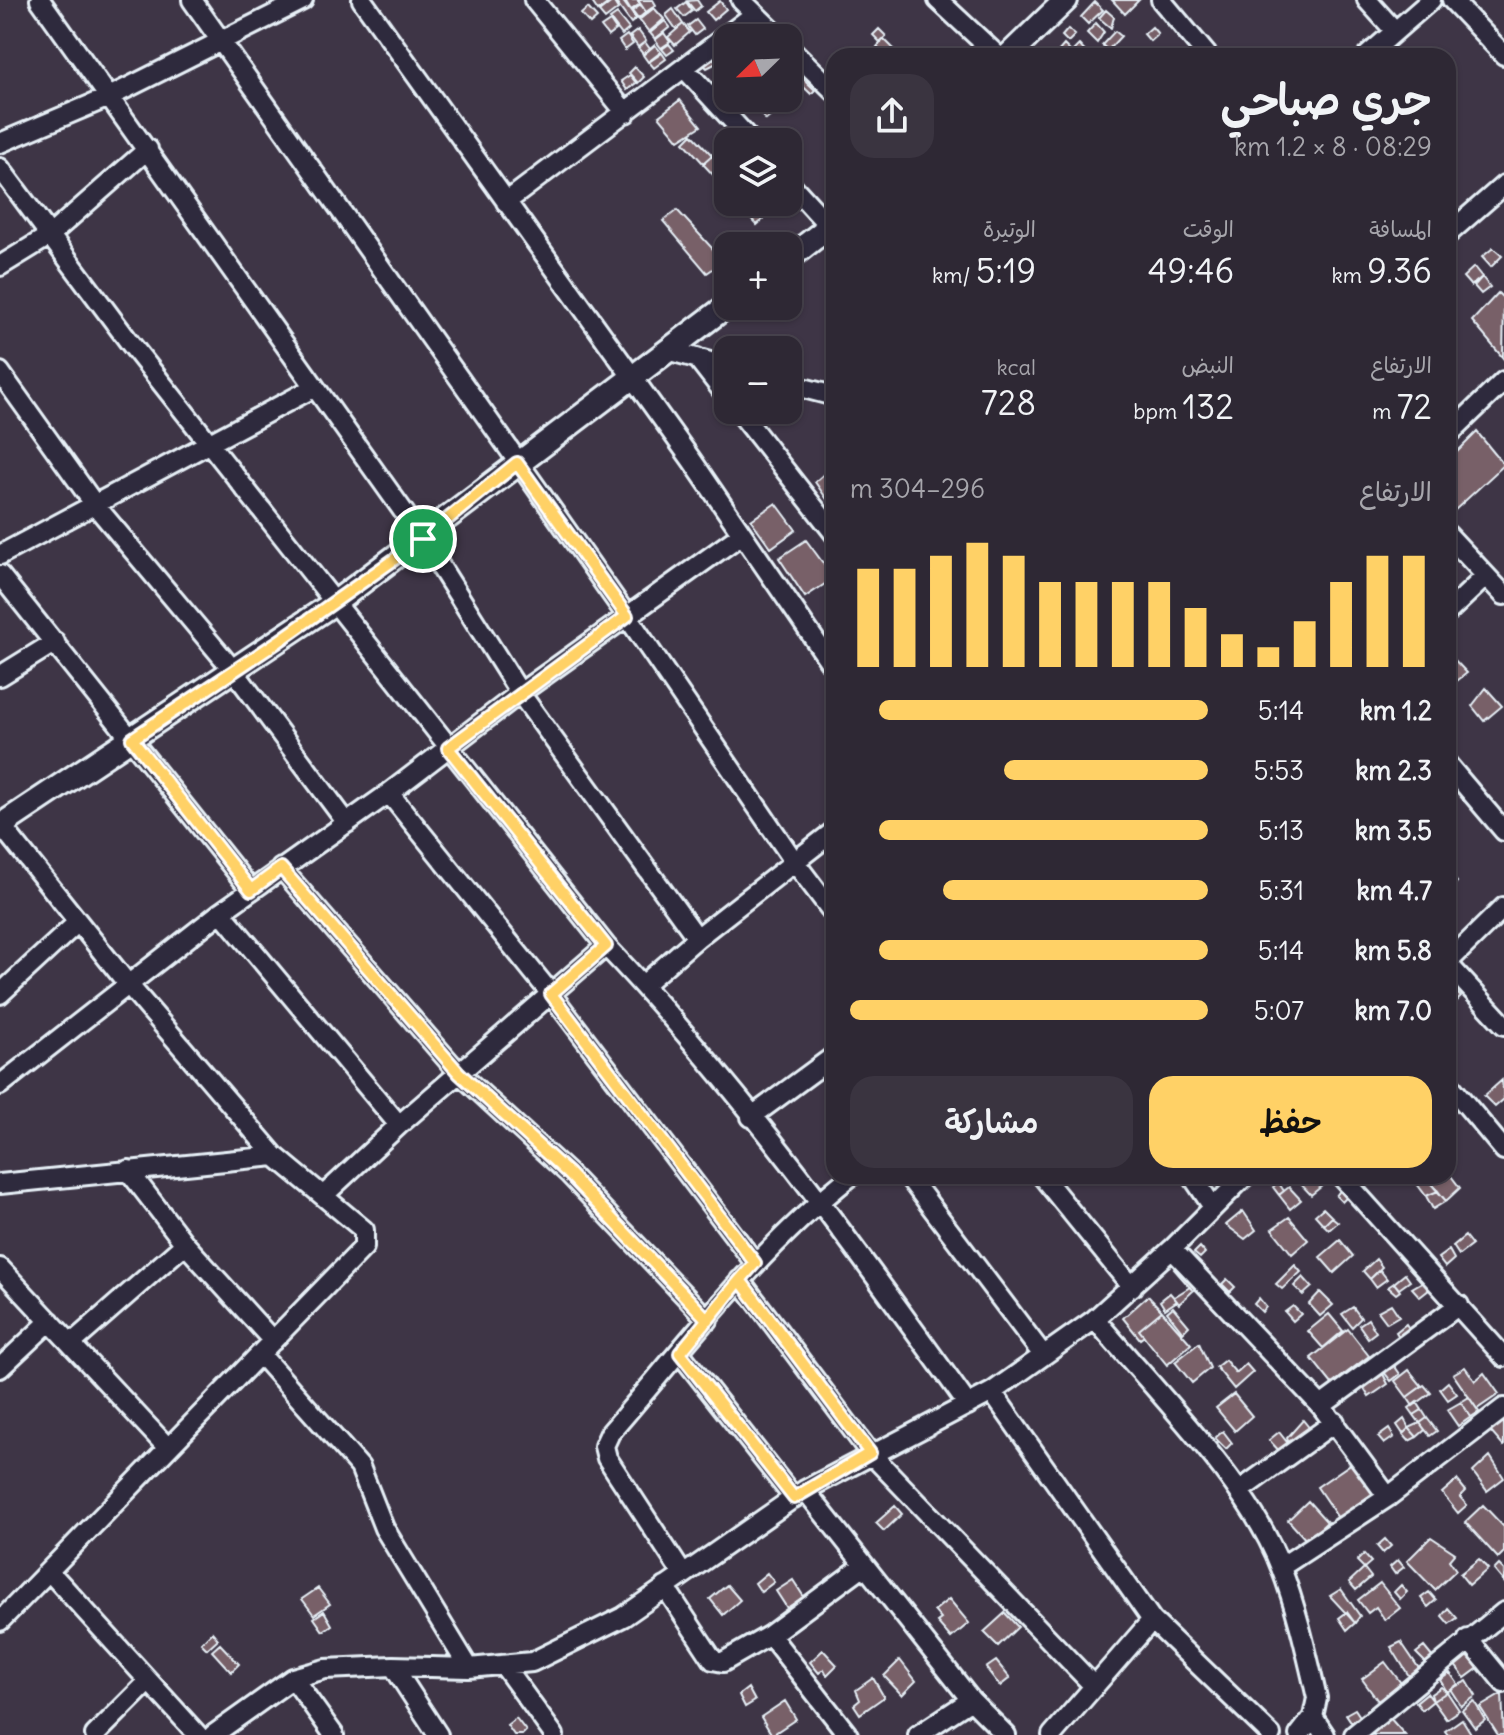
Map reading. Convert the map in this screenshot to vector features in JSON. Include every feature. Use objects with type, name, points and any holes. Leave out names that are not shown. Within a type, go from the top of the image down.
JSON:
[{"type":"street","points":[[40,0],[423,539],[520,693],[697,938]]},
{"type":"street","points":[[192,0],[826,903]]},
{"type":"street","points":[[0,143],[109,97],[303,0]]},
{"type":"street","points":[[362,0],[826,656]]},
{"type":"street","points":[[534,0],[626,113]]},
{"type":"street","points":[[741,0],[765,24]]},
{"type":"street","points":[[938,0],[989,48]]},
{"type":"street","points":[[1016,48],[1066,0]]},
{"type":"street","points":[[1161,0],[1201,48]]},
{"type":"street","points":[[1367,0],[1395,31]]},
{"type":"street","points":[[1376,48],[1431,0]]},
{"type":"street","points":[[1452,0],[1504,55]]},
{"type":"street","points":[[506,202],[755,14]]},
{"type":"street","points":[[802,60],[826,83]]},
{"type":"street","points":[[685,69],[739,128]]},
{"type":"street","points":[[0,266],[49,236],[148,149]]},
{"type":"street","points":[[0,168],[49,236],[337,601],[448,748],[606,946],[643,985],[821,1199],[968,1405]]},
{"type":"street","points":[[1456,227],[1504,185]]},
{"type":"street","points":[[802,195],[826,219]]},
{"type":"street","points":[[802,248],[826,230]]},
{"type":"street","points":[[0,1621],[364,1247],[364,1230],[275,1156],[127,983],[0,826],[337,601],[423,539],[630,376],[714,315]]},
{"type":"street","points":[[667,350],[714,363]]},
{"type":"street","points":[[697,358],[714,380]]},
{"type":"street","points":[[0,372],[95,505],[234,671],[347,823]]},
{"type":"street","points":[[1456,427],[1504,381]]},
{"type":"street","points":[[0,555],[315,387]]},
{"type":"street","points":[[802,388],[826,394]]},
{"type":"street","points":[[749,424],[826,523]]},
{"type":"street","points":[[0,1085],[221,912],[742,534]]},
{"type":"street","points":[[1456,544],[1504,595]]},
{"type":"street","points":[[0,575],[251,890]]},
{"type":"street","points":[[1456,604],[1486,576]]},
{"type":"street","points":[[0,676],[55,642]]},
{"type":"street","points":[[1456,774],[1504,831]]},
{"type":"street","points":[[389,793],[551,994],[755,1263]]},
{"type":"street","points":[[643,985],[697,938],[826,837]]},
{"type":"street","points":[[281,868],[459,1073],[560,1165],[708,1320]]},
{"type":"street","points":[[1456,955],[1504,907]]},
{"type":"street","points":[[221,912],[399,1125]]},
{"type":"street","points":[[0,994],[78,922]]},
{"type":"street","points":[[323,1196],[399,1125],[606,946]]},
{"type":"street","points":[[1456,972],[1504,1025]]},
{"type":"street","points":[[751,1117],[826,1062]]},
{"type":"street","points":[[1456,1093],[1504,1150]]},
{"type":"street","points":[[0,1184],[275,1156]]},
{"type":"street","points":[[128,1170],[360,1467],[384,1528],[469,1668]]},
{"type":"street","points":[[682,1573],[607,1458],[604,1446],[610,1433],[755,1263],[841,1184]]},
{"type":"street","points":[[914,1184],[1043,1355]]},
{"type":"street","points":[[1048,1184],[1132,1287]]},
{"type":"street","points":[[1197,1184],[1213,1207]]},
{"type":"street","points":[[213,1735],[293,1678],[325,1669],[504,1666],[546,1657],[623,1617],[682,1573],[800,1494],[870,1453],[992,1392],[1095,1319],[1172,1249],[1237,1184]]},
{"type":"street","points":[[1348,1184],[1504,1357]]},
{"type":"street","points":[[71,1344],[185,1244]]},
{"type":"street","points":[[1172,1249],[1335,1422],[1388,1497]]},
{"type":"street","points":[[0,1268],[168,1448]]},
{"type":"street","points":[[740,1280],[870,1453],[1093,1685]]},
{"type":"street","points":[[1321,1406],[1459,1305]]},
{"type":"street","points":[[1095,1319],[1239,1491],[1281,1567],[1317,1698],[1313,1717],[1299,1735]]},
{"type":"street","points":[[0,1368],[50,1321]]},
{"type":"street","points":[[680,1353],[863,1566],[971,1700],[1006,1735]]},
{"type":"street","points":[[992,1392],[1152,1620],[1271,1735]]},
{"type":"street","points":[[1281,1567],[1388,1497],[1504,1408]]},
{"type":"street","points":[[1239,1491],[1335,1422]]},
{"type":"street","points":[[659,1591],[718,1662],[770,1635],[863,1566]]},
{"type":"street","points":[[49,1571],[198,1735]]},
{"type":"street","points":[[1354,1735],[1504,1612]]},
{"type":"street","points":[[1052,1735],[1152,1620]]},
{"type":"street","points":[[770,1635],[848,1735]]},
{"type":"street","points":[[1468,1639],[1504,1683]]},
{"type":"street","points":[[393,1666],[438,1735]]},
{"type":"street","points":[[504,1666],[554,1735]]},
{"type":"street","points":[[293,1678],[334,1735]]},
{"type":"street","points":[[95,1735],[149,1681]]},
{"type":"street","points":[[918,1735],[971,1700]]},
{"type":"street","points":[[1313,1717],[1325,1735]]},
{"type":"building","points":[[604,0],[607,4],[598,11],[592,2]]},
{"type":"building","points":[[614,0],[622,0],[636,19],[631,23]]},
{"type":"building","points":[[637,0],[640,4],[631,10],[626,2]]},
{"type":"building","points":[[638,0],[653,0],[656,5],[646,12]]},
{"type":"building","points":[[697,0],[701,6],[695,11],[687,1]]},
{"type":"building","points":[[1112,0],[1139,0],[1125,14]]},
{"type":"building","points":[[613,1],[618,9],[605,19],[599,12]]},
{"type":"building","points":[[720,1],[726,9],[713,20],[706,12]]},
{"type":"building","points":[[686,2],[692,11],[684,17],[677,9]]},
{"type":"building","points":[[1095,2],[1103,10],[1088,24],[1081,17]]},
{"type":"building","points":[[641,5],[646,12],[638,19],[632,11]]},
{"type":"building","points":[[588,8],[597,18],[590,24],[581,14]]},
{"type":"building","points":[[654,8],[664,19],[649,32],[639,20]]},
{"type":"building","points":[[673,9],[683,24],[676,29],[666,15]]},
{"type":"building","points":[[1106,10],[1114,17],[1111,28],[1099,18]]},
{"type":"building","points":[[617,14],[629,29],[622,35],[610,19]]},
{"type":"building","points":[[696,20],[703,29],[695,35],[688,26]]},
{"type":"building","points":[[610,21],[616,30],[608,36],[601,27]]},
{"type":"building","points":[[665,21],[670,27],[655,39],[650,33]]},
{"type":"building","points":[[1096,23],[1104,32],[1097,43],[1087,33]]},
{"type":"building","points":[[683,24],[690,32],[675,45],[668,37]]},
{"type":"building","points":[[1152,27],[1158,34],[1150,41],[1144,34]]},
{"type":"building","points":[[879,29],[886,36],[880,42],[873,35]]},
{"type":"building","points":[[1068,29],[1075,35],[1068,42],[1062,36]]},
{"type":"building","points":[[638,30],[646,41],[638,47],[630,36]]},
{"type":"building","points":[[1115,31],[1121,36],[1110,48],[1102,45]]},
{"type":"building","points":[[664,33],[670,42],[661,48],[655,40]]},
{"type":"building","points":[[627,35],[633,44],[625,50],[619,41]]},
{"type":"building","points":[[884,39],[893,48],[878,48]]},
{"type":"building","points":[[645,42],[650,49],[643,54],[638,48]]},
{"type":"building","points":[[669,44],[674,50],[667,55],[662,49]]},
{"type":"building","points":[[655,45],[661,52],[648,62],[643,55]]},
{"type":"building","points":[[662,53],[666,59],[654,68],[649,62]]},
{"type":"building","points":[[714,53],[714,64],[707,68],[702,63]]},
{"type":"building","points":[[635,67],[644,77],[638,83],[629,73]]},
{"type":"building","points":[[630,75],[636,83],[627,90],[621,81]]},
{"type":"building","points":[[802,77],[815,90],[811,94],[802,85]]},
{"type":"building","points":[[680,100],[701,126],[679,140],[659,116]]},
{"type":"building","points":[[759,112],[775,112],[766,120]]},
{"type":"building","points":[[692,134],[712,155],[703,163],[684,142]]},
{"type":"building","points":[[712,156],[714,158],[714,176],[703,164]]},
{"type":"building","points":[[677,210],[714,250],[714,268],[707,273],[663,221]]},
{"type":"building","points":[[749,216],[765,216],[766,217],[757,225]]},
{"type":"building","points":[[1493,248],[1502,256],[1491,267],[1482,257]]},
{"type":"building","points":[[1474,267],[1482,277],[1471,286],[1463,277]]},
{"type":"building","points":[[1482,277],[1490,287],[1481,294],[1474,286]]},
{"type":"building","points":[[1498,293],[1504,299],[1503,358],[1472,321]]},
{"type":"building","points":[[1477,432],[1504,465],[1456,509],[1456,453]]},
{"type":"building","points":[[826,472],[826,498],[815,482]]},
{"type":"building","points":[[776,503],[796,530],[771,548],[751,520]]},
{"type":"building","points":[[806,540],[826,567],[826,583],[805,597],[779,558]]},
{"type":"building","points":[[1456,661],[1467,673],[1456,682]]},
{"type":"building","points":[[1486,688],[1502,706],[1484,721],[1472,706]]},
{"type":"building","points":[[1502,1080],[1504,1099],[1495,1107],[1484,1096]]},
{"type":"building","points":[[1456,1183],[1460,1188],[1446,1201],[1431,1184]]},
{"type":"building","points":[[1279,1184],[1284,1191],[1279,1195],[1273,1187]]},
{"type":"building","points":[[1301,1184],[1325,1184],[1311,1195]]},
{"type":"building","points":[[1417,1184],[1431,1184],[1438,1191],[1426,1196]]},
{"type":"building","points":[[1289,1187],[1301,1200],[1290,1209],[1279,1195]]},
{"type":"building","points":[[1342,1188],[1348,1196],[1342,1202],[1336,1196]]},
{"type":"building","points":[[1438,1191],[1446,1201],[1433,1209],[1426,1196]]},
{"type":"building","points":[[1323,1208],[1332,1217],[1324,1225],[1315,1215]]},
{"type":"building","points":[[1243,1211],[1256,1230],[1245,1239],[1226,1225]]},
{"type":"building","points":[[1289,1217],[1308,1240],[1292,1254],[1272,1229]]},
{"type":"building","points":[[1332,1217],[1338,1222],[1329,1230],[1324,1225]]},
{"type":"building","points":[[1465,1236],[1472,1245],[1459,1255],[1453,1246]]},
{"type":"building","points":[[1340,1240],[1353,1256],[1334,1273],[1320,1257]]},
{"type":"building","points":[[1200,1247],[1205,1253],[1200,1258],[1194,1253]]},
{"type":"building","points":[[1449,1250],[1454,1259],[1445,1267],[1438,1258]]},
{"type":"building","points":[[1376,1259],[1382,1267],[1370,1279],[1363,1271]]},
{"type":"building","points":[[1181,1263],[1200,1286],[1193,1291],[1174,1269]]},
{"type":"building","points":[[1295,1265],[1301,1272],[1282,1289],[1276,1284]]},
{"type":"building","points":[[1380,1270],[1387,1279],[1376,1287],[1370,1279]]},
{"type":"building","points":[[1405,1274],[1410,1281],[1399,1289],[1394,1283]]},
{"type":"building","points":[[1303,1277],[1312,1287],[1303,1295],[1294,1286]]},
{"type":"building","points":[[1227,1279],[1235,1287],[1230,1292],[1222,1284]]},
{"type":"building","points":[[1424,1281],[1430,1289],[1420,1297],[1412,1288]]},
{"type":"building","points":[[1394,1283],[1400,1291],[1396,1294],[1388,1287]]},
{"type":"building","points":[[1190,1287],[1193,1291],[1179,1304],[1174,1297]]},
{"type":"building","points":[[1320,1292],[1333,1305],[1320,1316],[1309,1304]]},
{"type":"building","points":[[1170,1293],[1177,1301],[1165,1309],[1160,1301]]},
{"type":"building","points":[[1148,1296],[1162,1311],[1139,1330],[1144,1336],[1140,1339],[1123,1318]]},
{"type":"building","points":[[1259,1298],[1266,1307],[1262,1312],[1254,1304]]},
{"type":"building","points":[[1391,1304],[1399,1316],[1387,1323],[1378,1311]]},
{"type":"building","points":[[1293,1306],[1301,1314],[1293,1321],[1285,1312]]},
{"type":"building","points":[[1173,1307],[1189,1326],[1183,1332],[1167,1312]]},
{"type":"building","points":[[1353,1307],[1361,1318],[1352,1327],[1342,1314]]},
{"type":"building","points":[[1162,1311],[1191,1344],[1167,1365],[1139,1330]]},
{"type":"building","points":[[1329,1314],[1343,1331],[1323,1348],[1308,1331]]},
{"type":"building","points":[[1368,1319],[1376,1332],[1368,1338],[1359,1325]]},
{"type":"building","points":[[1406,1324],[1410,1330],[1399,1337],[1396,1332]]},
{"type":"building","points":[[1348,1329],[1369,1356],[1332,1384],[1311,1358]]},
{"type":"building","points":[[1199,1343],[1210,1368],[1192,1383],[1175,1362]]},
{"type":"building","points":[[1225,1360],[1236,1373],[1246,1364],[1253,1372],[1234,1389],[1216,1367]]},
{"type":"building","points":[[1393,1364],[1400,1374],[1391,1381],[1384,1372]]},
{"type":"building","points":[[1465,1367],[1475,1381],[1484,1373],[1499,1394],[1477,1409],[1453,1374]]},
{"type":"building","points":[[1409,1370],[1422,1386],[1407,1397],[1395,1381]]},
{"type":"building","points":[[1383,1374],[1388,1384],[1369,1397],[1363,1387]]},
{"type":"building","points":[[1448,1382],[1457,1394],[1448,1400],[1440,1389]]},
{"type":"building","points":[[1424,1385],[1431,1393],[1413,1406],[1407,1397]]},
{"type":"building","points":[[1234,1394],[1252,1416],[1235,1431],[1216,1408]]},
{"type":"building","points":[[1469,1397],[1479,1412],[1471,1417],[1461,1402]]},
{"type":"building","points":[[1417,1402],[1422,1410],[1414,1415],[1409,1408]]},
{"type":"building","points":[[1461,1402],[1471,1417],[1458,1426],[1447,1410]]},
{"type":"building","points":[[1422,1410],[1427,1418],[1420,1423],[1414,1415]]},
{"type":"building","points":[[1427,1418],[1437,1431],[1430,1436],[1420,1423]]},
{"type":"building","points":[[1404,1419],[1409,1428],[1403,1434],[1397,1425]]},
{"type":"building","points":[[1303,1420],[1311,1430],[1290,1446],[1287,1438]]},
{"type":"building","points":[[1504,1420],[1504,1445],[1503,1446],[1490,1431]]},
{"type":"building","points":[[1420,1423],[1425,1430],[1417,1437],[1409,1428]]},
{"type":"building","points":[[1409,1428],[1417,1437],[1409,1441],[1403,1434]]},
{"type":"building","points":[[1389,1429],[1394,1437],[1384,1444],[1378,1437]]},
{"type":"building","points":[[1223,1431],[1232,1443],[1226,1449],[1215,1438]]},
{"type":"building","points":[[1279,1432],[1290,1446],[1282,1454],[1269,1440]]},
{"type":"building","points":[[1490,1456],[1504,1478],[1487,1491],[1473,1472]]},
{"type":"building","points":[[1355,1461],[1376,1491],[1338,1518],[1317,1487]]},
{"type":"building","points":[[1457,1480],[1466,1491],[1460,1497],[1467,1505],[1458,1513],[1442,1493]]},
{"type":"building","points":[[1308,1501],[1327,1522],[1307,1541],[1288,1520]]},
{"type":"building","points":[[1483,1505],[1504,1527],[1504,1552],[1498,1558],[1465,1522]]},
{"type":"building","points":[[895,1506],[902,1514],[884,1531],[876,1523]]},
{"type":"building","points":[[1431,1537],[1455,1553],[1449,1560],[1456,1570],[1435,1590],[1407,1561]]},
{"type":"building","points":[[1385,1539],[1391,1546],[1383,1553],[1377,1546]]},
{"type":"building","points":[[1364,1554],[1371,1562],[1364,1568],[1357,1561]]},
{"type":"building","points":[[1479,1559],[1488,1569],[1469,1585],[1460,1574]]},
{"type":"building","points":[[1398,1560],[1404,1567],[1395,1574],[1390,1567]]},
{"type":"building","points":[[1499,1565],[1504,1570],[1504,1582],[1494,1570]]},
{"type":"building","points":[[1364,1568],[1371,1577],[1356,1590],[1349,1582]]},
{"type":"building","points":[[767,1573],[774,1582],[761,1592],[755,1583]]},
{"type":"building","points":[[793,1580],[804,1597],[787,1608],[776,1591]]},
{"type":"building","points":[[1380,1583],[1400,1608],[1385,1620],[1376,1607],[1368,1613],[1358,1600]]},
{"type":"building","points":[[727,1585],[740,1600],[723,1615],[710,1599]]},
{"type":"building","points":[[1401,1585],[1407,1592],[1400,1599],[1394,1592]]},
{"type":"building","points":[[318,1588],[330,1604],[314,1615],[302,1599]]},
{"type":"building","points":[[1341,1589],[1360,1616],[1355,1623],[1330,1596]]},
{"type":"building","points":[[1429,1592],[1436,1600],[1428,1607],[1421,1598]]},
{"type":"building","points":[[949,1599],[969,1623],[951,1638],[937,1622],[941,1619],[934,1611]]},
{"type":"building","points":[[1448,1608],[1457,1618],[1449,1624],[1442,1616]]},
{"type":"building","points":[[324,1611],[332,1625],[323,1631],[314,1618]]},
{"type":"building","points":[[1347,1612],[1355,1623],[1347,1630],[1339,1618]]},
{"type":"building","points":[[1005,1613],[1018,1627],[998,1646],[984,1632]]},
{"type":"building","points":[[212,1632],[218,1639],[207,1649],[201,1643]]},
{"type":"building","points":[[1401,1642],[1420,1670],[1409,1676],[1391,1647]]},
{"type":"building","points":[[220,1644],[239,1664],[231,1672],[212,1651]]},
{"type":"building","points":[[1424,1647],[1433,1658],[1427,1664],[1416,1653]]},
{"type":"building","points":[[1475,1647],[1484,1664],[1465,1678],[1454,1664]]},
{"type":"building","points":[[823,1650],[837,1665],[827,1675],[824,1669],[819,1673],[810,1662]]},
{"type":"building","points":[[900,1660],[916,1681],[902,1695],[884,1676]]},
{"type":"building","points":[[996,1661],[1010,1678],[1000,1686],[986,1668]]},
{"type":"building","points":[[1385,1662],[1401,1683],[1378,1701],[1362,1679]]},
{"type":"building","points":[[1450,1673],[1458,1684],[1447,1692],[1440,1680]]},
{"type":"building","points":[[873,1678],[884,1697],[860,1714],[854,1705],[860,1700],[856,1690]]},
{"type":"building","points":[[1467,1681],[1476,1696],[1461,1706],[1450,1689]]},
{"type":"building","points":[[1441,1687],[1447,1692],[1433,1701],[1431,1694]]},
{"type":"building","points":[[748,1688],[755,1701],[745,1707],[739,1695]]},
{"type":"building","points":[[1447,1692],[1459,1710],[1446,1719],[1433,1701]]},
{"type":"building","points":[[1427,1693],[1433,1701],[1422,1710],[1416,1702]]},
{"type":"building","points":[[1502,1694],[1504,1735],[1498,1735],[1480,1707]]},
{"type":"building","points":[[785,1701],[796,1719],[772,1735],[761,1717]]},
{"type":"building","points":[[1474,1701],[1485,1720],[1475,1728],[1462,1710]]},
{"type":"building","points":[[1355,1709],[1361,1718],[1352,1723],[1346,1714]]},
{"type":"building","points":[[1389,1717],[1405,1735],[1368,1735]]},
{"type":"building","points":[[516,1718],[526,1731],[522,1735],[514,1735],[507,1725]]},
{"type":"building","points":[[1462,1719],[1472,1735],[1448,1735],[1445,1731]]},
{"type":"route","points":[[423,539],[279,641],[132,739],[251,890],[281,868],[459,1073],[569,1174],[708,1320],[740,1280],[870,1453],[794,1498],[680,1353],[708,1320],[740,1280],[755,1263],[551,994],[606,946],[448,748],[627,616],[517,463],[423,539]]}]
